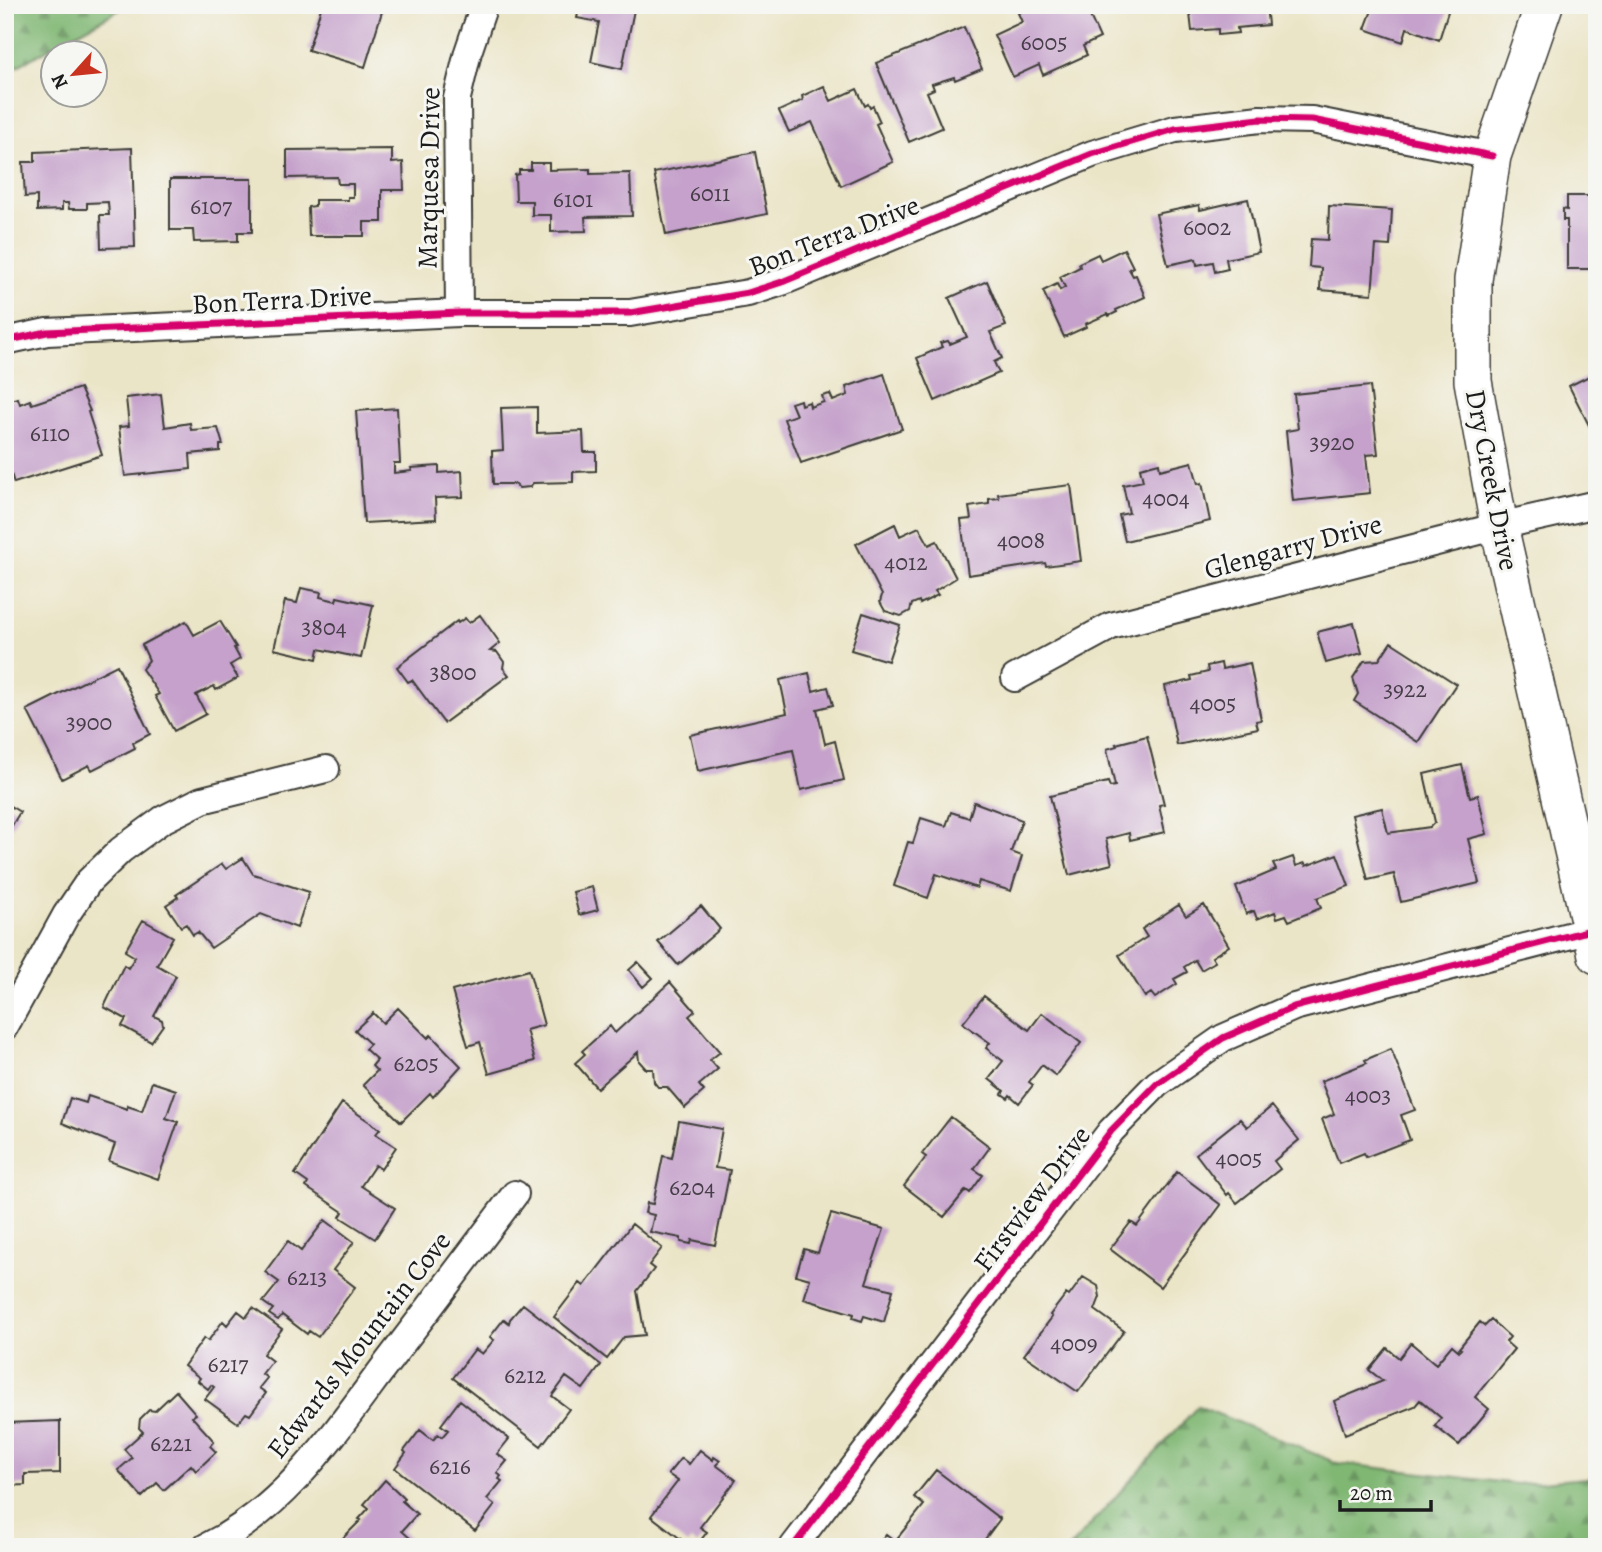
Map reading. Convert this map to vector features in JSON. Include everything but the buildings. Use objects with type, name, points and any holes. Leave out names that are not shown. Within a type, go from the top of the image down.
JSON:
[{"type":"street","name":"Marquesa Drive","points":[[459,313],[457,98],[468,52],[484,5]]},
{"type":"street","name":"Dry Creek Drive","points":[[1544,5],[1492,156],[1473,280],[1473,381],[1499,526],[1594,943]]},
{"type":"street","name":"Bon Terra Drive","points":[[5,341],[47,332],[459,313],[630,313],[748,293],[782,282],[1092,154],[1175,128],[1260,119],[1312,120],[1492,156]]},
{"type":"street","name":"Glengarry Drive","points":[[1016,678],[1111,626],[1499,526],[1597,504]]},
{"type":"street","points":[[5,1027],[66,915],[89,881],[121,850],[162,820],[202,800],[326,769]]},
{"type":"street","name":"Firstview Drive","points":[[793,1547],[1111,1131],[1157,1084],[1223,1038],[1294,1007],[1594,943]]},
{"type":"street","name":"Edwards Mountain Cove","points":[[206,1547],[225,1538],[261,1511],[306,1471],[515,1194]]},
{"type":"green space","points":[[5,5],[128,5],[68,38],[38,38],[38,55],[5,73]]},
{"type":"green space","points":[[1198,1406],[1337,1463],[1517,1484],[1597,1477],[1597,1547],[1070,1547]]},
{"type":"cycle path","points":[[5,341],[47,332],[459,313],[630,313],[748,293],[782,282],[1092,154],[1175,129],[1260,119],[1312,120],[1492,156]]},
{"type":"cycle path","points":[[793,1547],[1111,1131],[1157,1084],[1223,1038],[1294,1007],[1591,930]]}]
